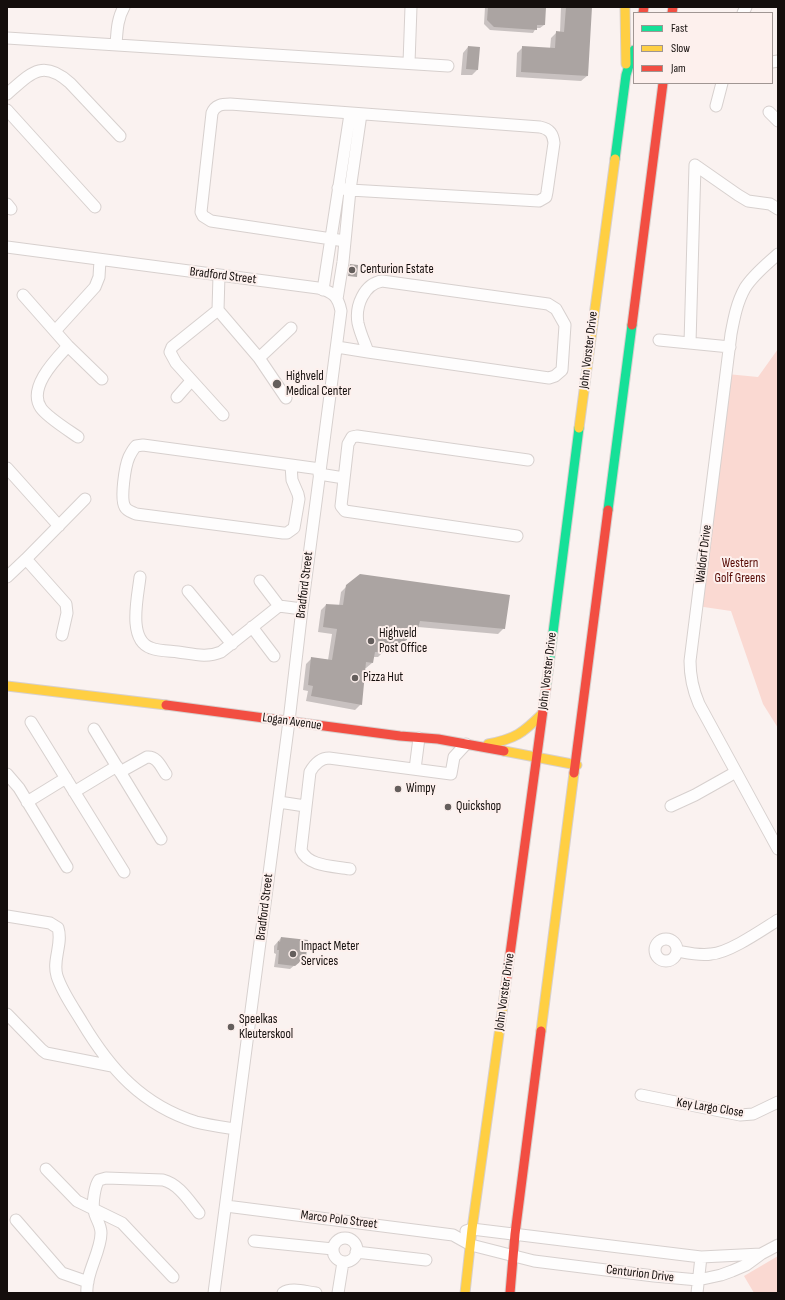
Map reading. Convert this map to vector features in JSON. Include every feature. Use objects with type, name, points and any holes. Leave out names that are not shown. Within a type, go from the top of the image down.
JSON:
[{"type":"main road","points":[[625,7],[626,75]]},
{"type":"main road","name":"John Vorster Drive","points":[[465,1293],[472,1229],[537,757],[606,222],[626,75],[633,53]]},
{"type":"main road","points":[[510,1293],[515,1234],[664,84]]},
{"type":"main road","name":"Logan Avenue","points":[[7,686],[139,701],[466,744],[577,764]]},
{"type":"main road","points":[[478,746],[506,741],[517,736],[526,730],[542,714]]},
{"type":"street","points":[[116,45],[119,18],[124,7]]},
{"type":"street","points":[[409,63],[411,7]]},
{"type":"street","points":[[7,38],[448,66]]},
{"type":"street","points":[[7,94],[31,73],[40,70],[56,72],[62,75],[120,136]]},
{"type":"street","points":[[716,106],[722,84]]},
{"type":"street","points":[[338,188],[350,190],[539,201],[546,197],[554,143],[553,135],[546,128],[540,127],[226,104],[218,106],[214,109],[212,113],[201,212],[203,216],[210,221],[345,241]]},
{"type":"street","points":[[7,110],[95,207]]},
{"type":"street","points":[[769,112],[778,121]]},
{"type":"street","points":[[323,290],[350,114]]},
{"type":"street","points":[[337,299],[361,114]]},
{"type":"street","points":[[690,343],[695,165],[738,196],[748,201],[770,204],[778,209]]},
{"type":"street","name":"Bradford Street","points":[[7,247],[323,290],[331,293],[337,299],[341,311],[302,609],[279,802],[214,1293]]},
{"type":"street","name":"Waldorf Drive","points":[[778,254],[756,275],[746,288],[736,310],[690,661],[690,676],[699,704],[778,849]]},
{"type":"street","points":[[56,330],[95,287],[99,277],[100,260]]},
{"type":"street","points":[[219,275],[218,310],[259,358],[286,398]]},
{"type":"street","points":[[337,347],[368,352],[549,378],[555,376],[562,370],[565,325],[562,316],[556,309],[548,304],[382,281],[376,282],[368,288],[363,295],[358,311],[358,322],[368,352]]},
{"type":"street","points":[[23,295],[56,330],[68,346],[102,379]]},
{"type":"street","points":[[218,310],[171,349],[171,355],[191,381],[222,415]]},
{"type":"street","points":[[259,358],[292,328]]},
{"type":"street","points":[[659,340],[730,347]]},
{"type":"street","points":[[68,346],[45,373],[37,395],[38,401],[44,411],[78,437]]},
{"type":"street","points":[[177,397],[191,381]]},
{"type":"street","points":[[517,536],[349,512],[341,506],[348,444],[352,437],[357,436],[528,460]]},
{"type":"street","points":[[291,465],[292,480],[299,499],[296,524],[288,533],[136,514],[126,508],[123,503],[122,496],[128,458],[134,448],[139,445],[291,465],[344,478]]},
{"type":"street","points":[[7,468],[59,526]]},
{"type":"street","points":[[8,573],[26,560],[85,499]]},
{"type":"street","points":[[26,560],[64,600],[66,604],[67,613],[62,636]]},
{"type":"street","points":[[140,577],[136,625],[137,633],[142,643],[150,648],[200,655],[215,655],[232,644],[279,606],[302,609]]},
{"type":"street","points":[[260,581],[279,606]]},
{"type":"street","points":[[188,591],[232,644]]},
{"type":"street","points":[[252,627],[274,656]]},
{"type":"street","points":[[31,722],[124,872]]},
{"type":"street","points":[[94,728],[161,839]]},
{"type":"street","points":[[415,769],[419,738]]},
{"type":"street","points":[[350,869],[316,863],[310,861],[302,854],[301,850],[305,806],[310,772],[317,763],[325,758],[451,774],[454,757],[466,744]]},
{"type":"street","points":[[74,792],[147,756],[156,759],[166,774]]},
{"type":"street","points":[[671,806],[695,795],[736,772]]},
{"type":"street","points":[[7,774],[18,788],[67,867]]},
{"type":"street","points":[[27,802],[66,778]]},
{"type":"street","points":[[279,802],[305,806]]},
{"type":"street","points":[[7,916],[50,923],[58,928],[60,936],[56,970],[59,982],[87,1031],[112,1066],[133,1087],[156,1105],[197,1122],[235,1129]]},
{"type":"street","points":[[677,951],[700,955],[718,953],[728,949],[778,920]]},
{"type":"street","points":[[7,1014],[46,1053],[54,1056],[112,1066]]},
{"type":"street","name":"Key Largo Close","points":[[641,1095],[740,1115],[753,1114],[778,1102]]},
{"type":"street","points":[[46,1169],[77,1201],[122,1223],[173,1277]]},
{"type":"street","points":[[16,1220],[62,1273],[88,1288],[101,1237],[100,1224],[93,1209],[95,1186],[101,1178],[163,1180],[169,1182],[179,1190],[199,1213]]},
{"type":"street","name":"Marco Polo Street","points":[[226,1206],[453,1235],[471,1245]]},
{"type":"street","points":[[346,1239],[347,1221]]},
{"type":"street","name":"Centurion Drive","points":[[472,1229],[701,1257],[761,1254]]},
{"type":"street","name":"Marco Polo Street","points":[[453,1235],[472,1229]]},
{"type":"street","points":[[346,1239],[354,1243],[356,1252],[351,1260],[343,1262],[335,1257],[333,1250],[338,1240],[346,1239]]},
{"type":"street","points":[[254,1241],[333,1250]]},
{"type":"street","name":"Centurion Drive","points":[[471,1245],[534,1261],[698,1280],[721,1275],[746,1265],[761,1254],[778,1245]]},
{"type":"street","points":[[356,1252],[426,1260]]},
{"type":"street","points":[[697,1293],[701,1257]]},
{"type":"street","points":[[338,1293],[343,1262]]},
{"type":"street","points":[[283,1293],[286,1290],[316,1293]]},
{"type":"green space","name":"Western Golf Greens","points":[[778,349],[778,728],[763,704],[731,611],[697,606],[727,374],[758,377]]},
{"type":"green space","points":[[778,1256],[778,1293],[754,1293],[744,1276]]},
{"type":"building","points":[[488,7],[546,7],[545,25],[537,25],[537,30],[494,27],[487,20]]},
{"type":"building","points":[[566,7],[592,7],[588,76],[521,72],[522,46],[555,48],[556,31],[564,32]]},
{"type":"building","points":[[468,46],[480,47],[478,70],[466,69]]},
{"type":"building","name":"Centurion Estate","points":[[350,264],[358,265],[357,277],[348,276]]},
{"type":"building","points":[[360,574],[510,595],[505,629],[420,621],[418,628],[413,628],[408,633],[407,640],[401,643],[394,643],[384,652],[375,652],[373,663],[366,662],[362,705],[311,696],[313,686],[308,685],[311,657],[332,660],[337,629],[323,627],[326,604],[343,605],[346,585]]},
{"type":"building","name":"Impact Meter Services","points":[[281,937],[308,940],[306,957],[295,966],[278,964],[278,941],[280,942]]},
{"type":"traffic: fast","points":[[615,159],[626,75],[633,53]]},
{"type":"traffic: fast","points":[[608,510],[632,325]]},
{"type":"traffic: fast","points":[[546,688],[579,428]]},
{"type":"traffic: slow","points":[[625,7],[626,64]]},
{"type":"traffic: slow","points":[[579,428],[615,159]]},
{"type":"traffic: slow","points":[[7,686],[166,705]]},
{"type":"traffic: slow","points":[[488,744],[505,740],[524,731],[542,714]]},
{"type":"traffic: slow","points":[[504,751],[577,765]]},
{"type":"traffic: slow","points":[[541,1031],[574,773]]},
{"type":"traffic: slow","points":[[465,1293],[472,1229],[505,991]]},
{"type":"traffic: jam","points":[[643,12],[644,7]]},
{"type":"traffic: jam","points":[[672,12],[673,7]]},
{"type":"traffic: jam","points":[[632,325],[663,84]]},
{"type":"traffic: jam","points":[[574,773],[608,510]]},
{"type":"traffic: jam","points":[[505,991],[546,688]]},
{"type":"traffic: jam","points":[[166,705],[400,736],[438,739],[504,751]]},
{"type":"traffic: jam","points":[[510,1293],[515,1234],[541,1031]]},
{"type":"place","name":"Centurion Estate","points":[[352,270]]},
{"type":"place","name":"Highveld Medical Center","points":[[277,384]]},
{"type":"place","name":"Highveld Post Office","points":[[371,641]]},
{"type":"place","name":"Pizza Hut","points":[[355,678]]},
{"type":"place","name":"Wimpy","points":[[398,789]]},
{"type":"place","name":"Quickshop","points":[[448,807]]},
{"type":"place","name":"Impact Meter Services","points":[[293,954]]},
{"type":"place","name":"Speelkas Kleuterskool","points":[[231,1027]]}]
